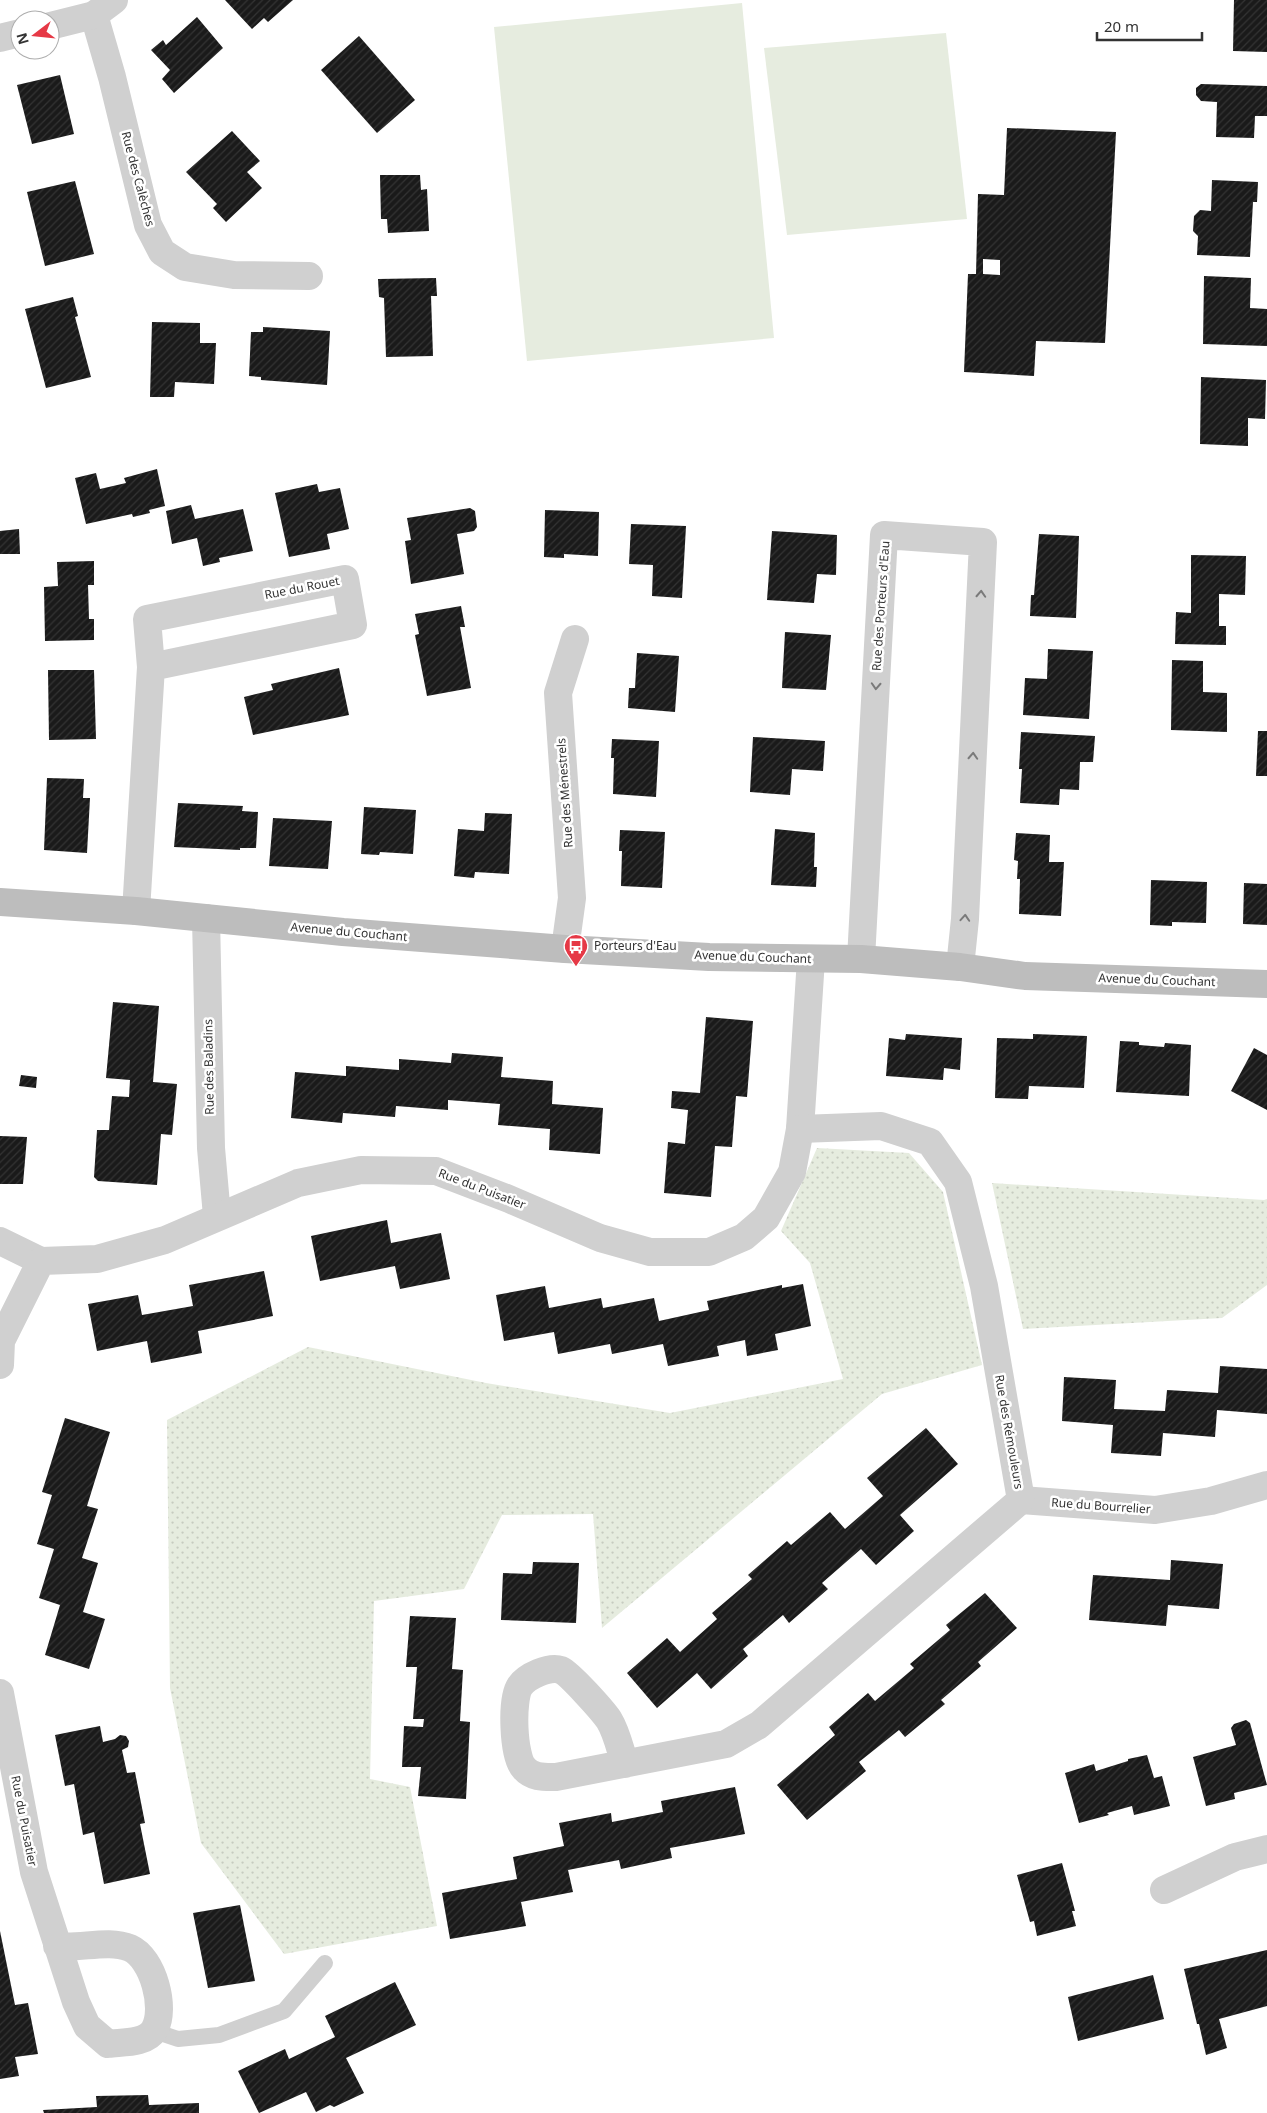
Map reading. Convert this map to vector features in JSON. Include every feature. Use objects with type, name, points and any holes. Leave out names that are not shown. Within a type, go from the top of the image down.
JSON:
[{"type":"street","points":[[60,22],[104,7]]},
{"type":"street","name":"Rue des Calèches","points":[[104,7],[114,86],[148,225],[162,252],[184,267],[234,275],[309,276]]},
{"type":"street","name":"Rue des Porteurs d'Eau","points":[[861,960],[884,535],[983,542],[965,919],[960,967]]},
{"type":"street","name":"Rue du Rouet","points":[[136,911],[151,667],[147,619],[345,579],[353,624],[151,667]]},
{"type":"street","name":"Rue des Ménestrels","points":[[565,949],[572,898],[558,693],[576,640]]},
{"type":"street","name":"Avenue du Couchant","points":[[0,902],[136,911],[343,932],[565,949],[709,957],[861,960],[960,967],[1025,976],[1267,984]]},
{"type":"street","name":"Rue des Baladins","points":[[206,918],[211,1148],[218,1216]]},
{"type":"street","name":"Rue du Puisatier","points":[[41,1261],[97,1259],[165,1240],[298,1182],[361,1170],[436,1171],[509,1199],[600,1238],[650,1252],[708,1252],[744,1237],[766,1218],[792,1172],[800,1129],[811,959]]},
{"type":"street","name":"Rue des Rémouleurs","points":[[625,1764],[616,1734],[608,1719],[572,1678],[561,1670],[545,1670],[520,1686],[516,1700],[515,1741],[517,1754],[524,1768],[539,1777],[556,1777],[625,1764],[726,1744],[759,1725],[1021,1500],[984,1286],[958,1182],[930,1142],[881,1126],[800,1129]]},
{"type":"street","points":[[0,1241],[41,1261],[2,1341],[0,1365]]},
{"type":"street","name":"Rue du Bourrelier","points":[[1021,1500],[1155,1510],[1211,1501],[1267,1485]]},
{"type":"street","name":"Rue du Puisatier","points":[[0,1693],[34,1872],[76,2002],[87,2026],[101,2040],[108,2044],[141,2040],[154,2031]]},
{"type":"street","points":[[1164,1890],[1235,1857],[1267,1849]]},
{"type":"street","points":[[57,1946],[71,1948],[104,1944],[120,1945],[132,1949],[145,1962],[159,1995],[160,2011],[154,2031]]},
{"type":"lane","points":[[154,2031],[178,2039],[219,2035],[284,2011],[325,1964]]},
{"type":"shaded area","points":[[742,3],[774,338],[527,361],[494,27]]},
{"type":"shaded area","points":[[946,33],[967,219],[787,235],[764,48]]},
{"type":"shaded area","points":[[817,1148],[909,1153],[943,1192],[982,1365],[882,1394],[602,1628],[593,1514],[502,1515],[464,1589],[374,1601],[370,1779],[410,1787],[437,1926],[284,1954],[201,1843],[170,1688],[167,1420],[308,1347],[486,1383],[670,1413],[843,1379],[810,1263],[781,1231]]},
{"type":"shaded area","points":[[992,1183],[1267,1199],[1267,1285],[1222,1318],[1023,1329]]},
{"type":"building","points":[[225,0],[293,0],[268,22],[264,18],[252,29]]},
{"type":"building","points":[[1234,0],[1267,0],[1267,52],[1233,51]]},
{"type":"building","points":[[197,17],[223,48],[174,93],[162,79],[170,70],[151,50],[163,40],[166,45]]},
{"type":"building","points":[[359,36],[415,100],[377,133],[321,70]]},
{"type":"building","points":[[60,75],[74,134],[32,144],[17,85]]},
{"type":"building","points":[[1201,84],[1267,86],[1267,116],[1255,116],[1254,138],[1216,137],[1217,102],[1201,101],[1196,95],[1196,88]]},
{"type":"building","points":[[1007,128],[1116,132],[1105,343],[1036,341],[1034,376],[964,372],[968,274],[976,274],[978,194],[1004,195]],"holes":[[[983,259],[1000,260],[1000,275],[983,274]]]},
{"type":"building","points":[[232,131],[260,161],[247,172],[262,188],[226,222],[213,208],[217,204],[186,172]]},
{"type":"building","points":[[380,175],[420,175],[421,190],[427,189],[429,231],[388,233],[387,219],[381,219]]},
{"type":"building","points":[[1212,180],[1258,182],[1257,202],[1253,202],[1250,257],[1197,255],[1198,236],[1193,231],[1194,216],[1200,210],[1211,211]]},
{"type":"building","points":[[75,181],[94,254],[45,266],[27,192]]},
{"type":"building","points":[[1204,276],[1251,278],[1250,308],[1267,309],[1267,346],[1203,344]]},
{"type":"building","points":[[436,278],[437,296],[431,296],[433,356],[386,357],[384,298],[379,297],[378,279]]},
{"type":"building","points":[[73,297],[78,316],[75,317],[91,377],[46,388],[25,309]]},
{"type":"building","points":[[152,322],[200,323],[200,343],[216,343],[214,384],[175,382],[174,397],[150,397]]},
{"type":"building","points":[[263,327],[330,331],[327,385],[261,380],[261,377],[249,376],[251,332],[263,332]]},
{"type":"building","points":[[1201,377],[1266,380],[1265,419],[1248,418],[1248,446],[1200,444]]},
{"type":"building","points":[[157,469],[165,506],[149,510],[150,513],[133,517],[132,514],[86,524],[75,478],[96,473],[100,489],[126,483],[124,478]]},
{"type":"building","points":[[317,484],[319,492],[340,488],[349,529],[327,534],[330,549],[289,557],[275,493]]},
{"type":"building","points":[[191,505],[195,519],[243,509],[253,551],[219,558],[220,562],[203,566],[197,538],[172,544],[166,511]]},
{"type":"building","points":[[470,508],[475,511],[477,527],[474,531],[457,534],[464,574],[411,584],[405,541],[411,540],[407,518]]},
{"type":"building","points":[[545,510],[599,512],[598,556],[564,554],[564,558],[544,557]]},
{"type":"building","points":[[631,524],[686,526],[682,598],[652,596],[653,565],[629,564]]},
{"type":"building","points":[[19,529],[20,554],[0,554],[0,531]]},
{"type":"building","points":[[772,531],[837,535],[836,575],[817,574],[814,603],[767,600]]},
{"type":"building","points":[[1039,534],[1079,536],[1076,618],[1030,616],[1031,595],[1034,595]]},
{"type":"building","points":[[1191,555],[1246,556],[1245,595],[1219,594],[1219,626],[1226,626],[1226,645],[1175,644],[1176,612],[1191,613]]},
{"type":"building","points":[[94,561],[94,585],[88,585],[89,619],[94,619],[94,640],[45,641],[44,587],[58,586],[57,562]]},
{"type":"building","points":[[461,606],[465,627],[460,627],[471,688],[427,696],[415,635],[419,634],[415,614]]},
{"type":"building","points":[[785,632],[831,635],[826,690],[782,688]]},
{"type":"building","points":[[1048,649],[1093,651],[1089,719],[1023,715],[1025,678],[1047,679]]},
{"type":"building","points":[[637,653],[679,656],[675,712],[628,708],[629,688],[635,688]]},
{"type":"building","points":[[1172,660],[1203,661],[1203,692],[1227,693],[1227,732],[1171,730]]},
{"type":"building","points":[[339,668],[349,715],[253,735],[244,697],[273,690],[271,684]]},
{"type":"building","points":[[48,670],[94,670],[96,739],[49,740]]},
{"type":"building","points":[[1258,731],[1267,731],[1267,776],[1256,776]]},
{"type":"building","points":[[1021,732],[1095,736],[1093,762],[1080,762],[1079,790],[1060,789],[1059,805],[1020,803],[1022,769],[1019,769]]},
{"type":"building","points":[[753,737],[825,741],[823,771],[792,769],[790,795],[750,792]]},
{"type":"building","points":[[612,739],[659,741],[656,797],[613,794],[614,758],[611,758]]},
{"type":"building","points":[[47,778],[84,779],[83,798],[90,798],[87,853],[44,850]]},
{"type":"building","points":[[178,803],[243,806],[242,811],[258,812],[256,848],[240,848],[240,850],[174,847]]},
{"type":"building","points":[[364,807],[416,810],[413,854],[380,852],[379,855],[361,854]]},
{"type":"building","points":[[485,813],[512,814],[509,874],[475,872],[474,878],[454,876],[458,829],[484,831]]},
{"type":"building","points":[[273,818],[332,821],[328,869],[269,866]]},
{"type":"building","points":[[775,829],[815,833],[814,867],[817,867],[816,887],[771,885]]},
{"type":"building","points":[[620,830],[665,832],[662,888],[621,886],[622,851],[619,851]]},
{"type":"building","points":[[1016,833],[1050,835],[1049,862],[1064,862],[1061,916],[1019,914],[1020,879],[1017,879],[1018,861],[1014,860]]},
{"type":"building","points":[[1151,880],[1207,882],[1206,923],[1172,922],[1172,926],[1150,925]]},
{"type":"building","points":[[1244,883],[1267,884],[1267,925],[1243,924]]},
{"type":"building","points":[[113,1002],[159,1006],[153,1082],[177,1084],[172,1135],[161,1134],[157,1185],[98,1181],[94,1177],[97,1130],[109,1130],[112,1096],[129,1097],[130,1080],[106,1078]]},
{"type":"building","points":[[706,1017],[753,1021],[747,1097],[736,1096],[732,1147],[715,1146],[711,1197],[664,1193],[668,1142],[685,1144],[688,1110],[671,1108],[672,1091],[700,1093]]},
{"type":"building","points":[[906,1034],[962,1038],[960,1070],[944,1068],[943,1080],[886,1076],[889,1038],[905,1040]]},
{"type":"building","points":[[1033,1034],[1087,1036],[1084,1088],[1029,1086],[1028,1099],[995,1098],[997,1038],[1033,1039]]},
{"type":"building","points":[[1120,1041],[1139,1042],[1139,1045],[1164,1047],[1165,1043],[1191,1045],[1189,1096],[1116,1092]]},
{"type":"building","points":[[1254,1048],[1267,1055],[1267,1110],[1231,1091]]},
{"type":"building","points":[[452,1053],[503,1057],[501,1077],[553,1081],[552,1104],[603,1108],[600,1154],[549,1150],[550,1129],[498,1125],[500,1104],[448,1100],[448,1110],[396,1106],[395,1117],[343,1113],[342,1123],[291,1118],[295,1072],[346,1076],[346,1066],[399,1070],[399,1059],[451,1063]]},
{"type":"building","points":[[21,1075],[37,1077],[36,1088],[19,1086]]},
{"type":"building","points":[[0,1136],[27,1137],[23,1184],[0,1184]]},
{"type":"building","points":[[387,1220],[391,1243],[441,1233],[450,1279],[400,1289],[395,1266],[320,1281],[311,1236]]},
{"type":"building","points":[[264,1271],[273,1316],[198,1331],[202,1353],[151,1363],[147,1341],[97,1351],[88,1304],[138,1295],[142,1315],[193,1306],[189,1285]]},
{"type":"building","points":[[803,1284],[811,1326],[775,1334],[778,1350],[747,1356],[745,1340],[717,1346],[719,1356],[668,1366],[663,1344],[612,1354],[610,1344],[558,1354],[554,1332],[504,1341],[496,1295],[545,1286],[549,1308],[601,1298],[603,1308],[654,1298],[659,1321],[709,1310],[707,1301],[782,1285],[782,1288]]},
{"type":"building","points":[[1220,1366],[1267,1369],[1267,1414],[1217,1410],[1215,1437],[1163,1433],[1161,1456],[1111,1453],[1113,1425],[1062,1421],[1064,1377],[1116,1380],[1114,1409],[1165,1411],[1167,1390],[1218,1393]]},
{"type":"building","points":[[65,1418],[110,1432],[87,1506],[98,1509],[82,1558],[98,1563],[83,1612],[105,1619],[89,1669],[45,1655],[60,1605],[39,1598],[54,1549],[37,1544],[52,1495],[42,1492]]},
{"type":"building","points":[[926,1428],[958,1464],[900,1515],[914,1531],[876,1565],[861,1549],[822,1583],[828,1589],[789,1623],[783,1615],[743,1649],[748,1656],[711,1689],[697,1673],[657,1708],[627,1673],[667,1638],[680,1652],[717,1619],[712,1613],[752,1579],[748,1575],[787,1541],[791,1545],[830,1512],[845,1529],[883,1496],[867,1478]]},
{"type":"building","points":[[1171,1560],[1223,1564],[1219,1609],[1168,1605],[1166,1626],[1089,1620],[1093,1575],[1170,1580]]},
{"type":"building","points":[[533,1562],[579,1563],[576,1623],[501,1620],[503,1573],[532,1574]]},
{"type":"building","points":[[985,1593],[1017,1628],[978,1662],[981,1666],[941,1700],[945,1704],[905,1737],[899,1730],[859,1762],[866,1771],[807,1820],[777,1785],[835,1735],[829,1727],[868,1693],[875,1701],[914,1668],[910,1664],[950,1630],[946,1625]]},
{"type":"building","points":[[410,1616],[456,1618],[452,1669],[463,1670],[460,1721],[470,1722],[466,1799],[418,1796],[421,1767],[402,1767],[404,1726],[423,1727],[424,1719],[413,1719],[417,1667],[406,1667]]},
{"type":"building","points":[[1246,1720],[1250,1723],[1267,1785],[1234,1793],[1235,1799],[1206,1806],[1193,1757],[1236,1745],[1231,1728],[1234,1724]]},
{"type":"building","points":[[100,1726],[103,1742],[115,1739],[120,1735],[126,1736],[129,1741],[128,1747],[122,1750],[127,1773],[135,1772],[145,1823],[140,1824],[150,1874],[104,1884],[94,1832],[83,1835],[74,1784],[65,1786],[55,1735]]},
{"type":"building","points":[[1147,1755],[1154,1778],[1162,1776],[1170,1806],[1134,1815],[1132,1806],[1107,1813],[1109,1815],[1079,1823],[1065,1773],[1094,1764],[1096,1771],[1128,1761],[1128,1759]]},
{"type":"building","points":[[735,1787],[745,1834],[670,1848],[672,1858],[621,1869],[619,1860],[568,1870],[573,1892],[521,1902],[526,1926],[450,1939],[442,1893],[517,1879],[513,1857],[564,1846],[559,1823],[611,1813],[612,1822],[663,1812],[661,1801]]},
{"type":"building","points":[[1062,1863],[1075,1911],[1072,1911],[1076,1926],[1037,1936],[1034,1921],[1030,1922],[1017,1875]]},
{"type":"building","points":[[240,1905],[255,1981],[208,1988],[193,1913]]},
{"type":"building","points":[[0,1931],[15,2005],[28,2003],[38,2054],[15,2057],[19,2076],[0,2079]]},
{"type":"building","points":[[1267,1950],[1267,2006],[1219,2019],[1227,2048],[1206,2055],[1184,1969]]},
{"type":"building","points":[[1153,1975],[1164,2019],[1078,2041],[1068,1997]]},
{"type":"building","points":[[395,1982],[416,2025],[346,2058],[364,2093],[334,2107],[330,2105],[316,2112],[306,2092],[259,2113],[238,2071],[285,2049],[289,2059],[335,2037],[325,2016]]},
{"type":"building","points":[[148,2095],[149,2105],[199,2103],[199,2113],[44,2113],[43,2110],[97,2107],[96,2096]]},
{"type":"place","name":"Porteurs d'Eau","points":[[576,967]]}]
